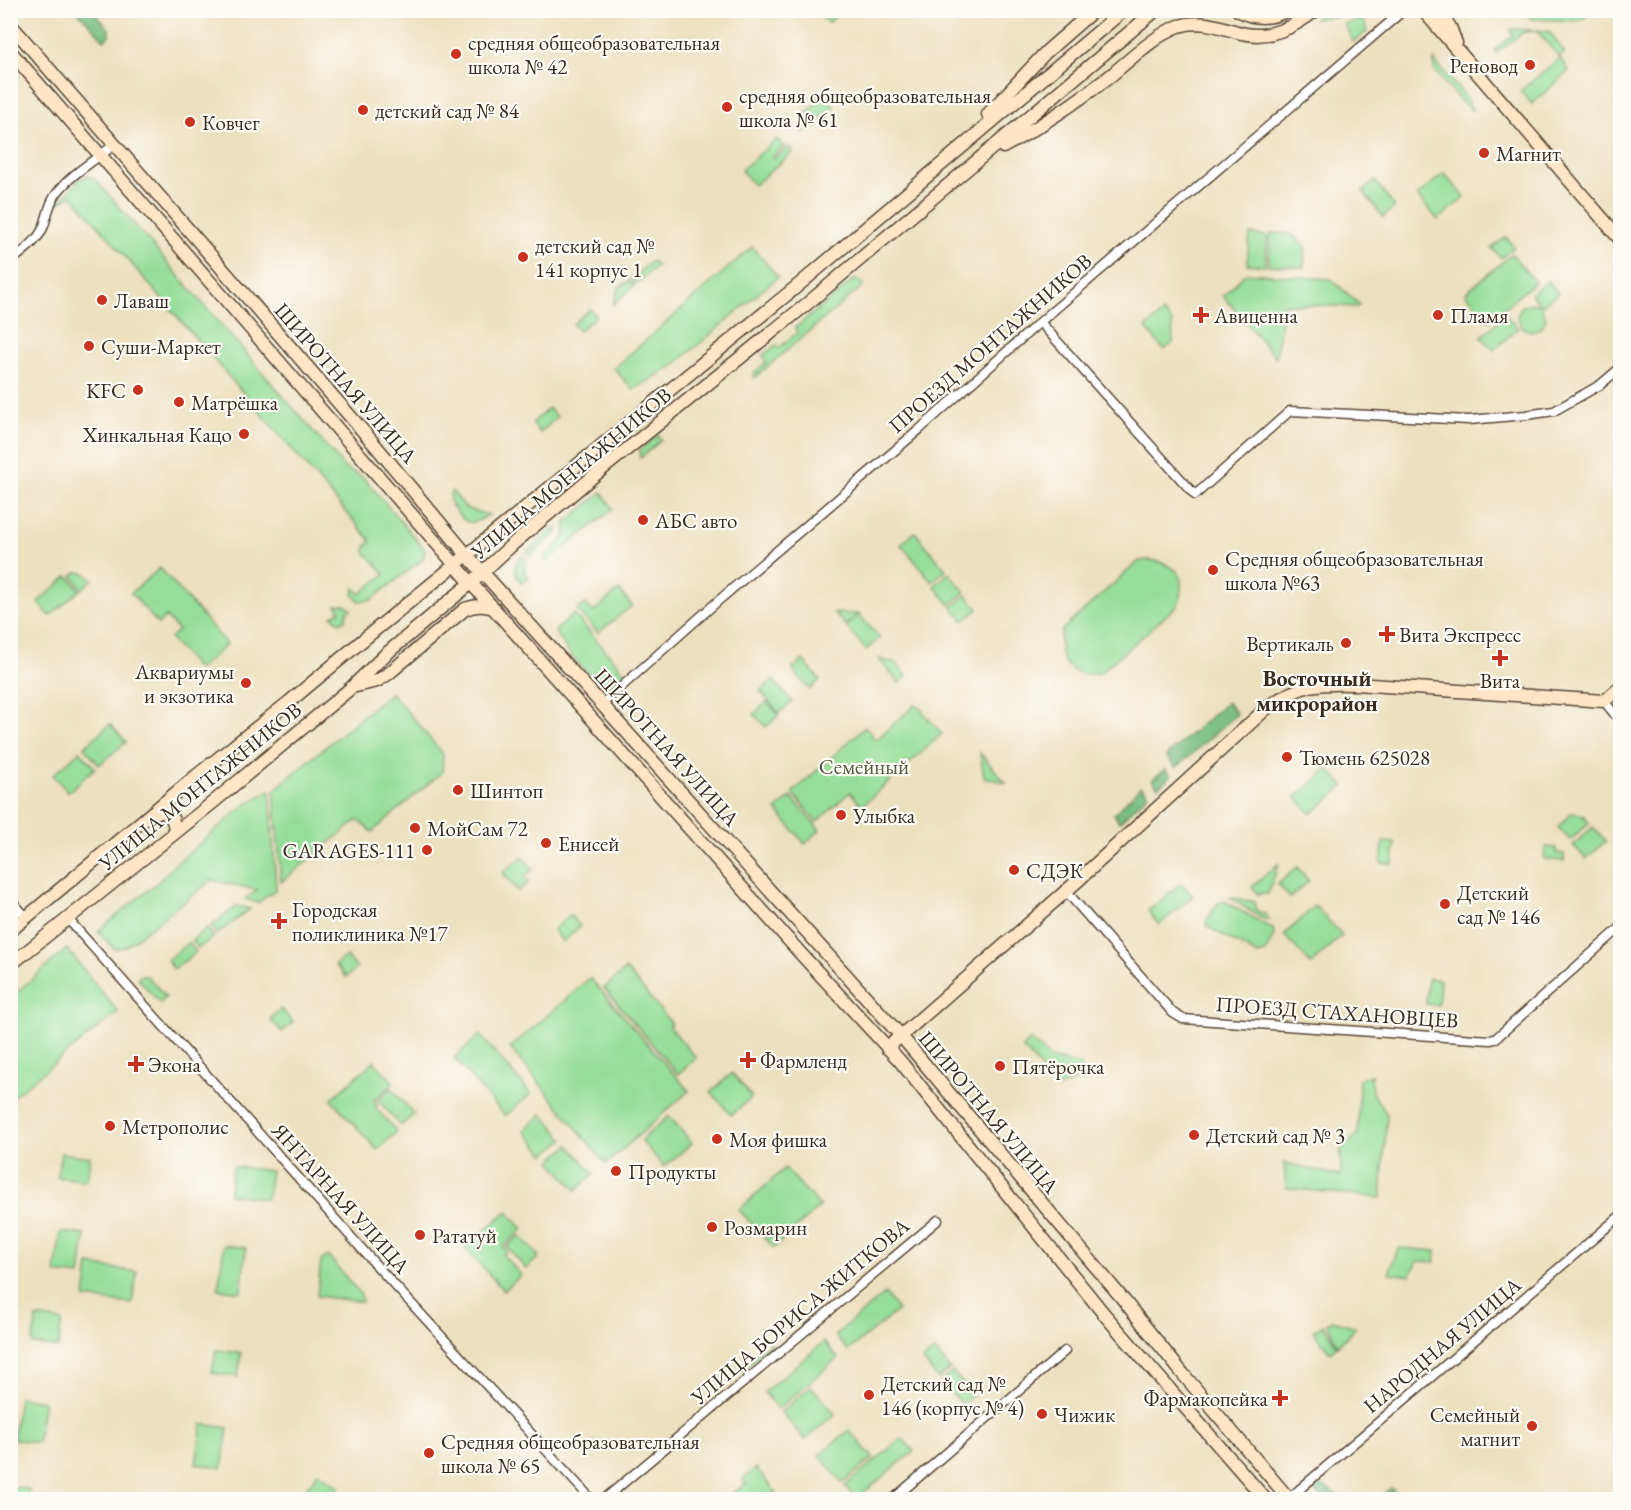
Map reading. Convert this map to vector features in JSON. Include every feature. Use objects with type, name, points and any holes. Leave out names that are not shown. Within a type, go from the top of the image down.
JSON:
[{"type":"main road","points":[[927,175],[1006,96],[1046,52],[1094,10]]},
{"type":"main road","name":"УЛИЦА МОНТАЖНИКОВ","points":[[10,931],[795,288],[1124,10]]},
{"type":"main road","name":"УЛИЦА МОНТАЖНИКОВ","points":[[10,965],[351,688],[386,654],[471,583],[514,543],[800,310],[1156,10]]},
{"type":"main road","points":[[1238,10],[1256,18],[1270,17],[1288,10]]},
{"type":"main road","points":[[980,159],[1023,136],[1068,106],[1177,27],[1206,23],[1243,33],[1261,35],[1279,33],[1302,21],[1316,10]]},
{"type":"main road","points":[[1423,10],[1620,239]]},
{"type":"main road","points":[[1438,10],[1450,27],[1459,50]]},
{"type":"main road","name":"ШИРОТНАЯ УЛИЦА","points":[[10,24],[369,438],[467,555],[901,1036],[1288,1499]]},
{"type":"main road","name":"ШИРОТНАЯ УЛИЦА","points":[[10,51],[471,583],[888,1048],[1104,1314],[1266,1500]]},
{"type":"main road","points":[[351,688],[377,681],[388,674],[465,609],[485,605],[494,608]]},
{"type":"main road","points":[[888,1048],[1066,891],[1269,706],[1294,690],[1321,683],[1356,684],[1604,701],[1620,688]]},
{"type":"main road","points":[[153,812],[165,812],[172,818],[174,827],[172,835]]},
{"type":"main road","points":[[687,825],[692,828],[699,826],[703,819],[701,814]]},
{"type":"main road","points":[[716,858],[714,850],[717,846],[722,843],[729,846]]},
{"type":"main road","points":[[1078,1281],[1090,1282],[1095,1278],[1095,1266]]},
{"type":"main road","points":[[1104,1314],[1103,1300],[1109,1295],[1122,1298]]},
{"type":"street","name":"ПРОЕЗД МОНТАЖНИКОВ","points":[[602,704],[1040,322],[1404,10]]},
{"type":"street","points":[[10,262],[36,240],[43,228],[48,209],[63,186],[114,145]]},
{"type":"street","points":[[1040,322],[1195,495],[1290,411],[1469,420],[1526,415],[1554,411],[1600,385],[1620,368]]},
{"type":"street","points":[[1604,701],[1620,721]]},
{"type":"street","name":"ПРОЕЗД СТАХАНОВЦЕВ","points":[[1066,891],[1173,1013],[1183,1019],[1396,1034],[1495,1039],[1620,928]]},
{"type":"street","points":[[10,899],[26,917]]},
{"type":"street","name":"ЯНТАРНАЯ УЛИЦА","points":[[67,918],[376,1265],[592,1500]]},
{"type":"street","name":"НАРОДНАЯ УЛИЦА","points":[[1288,1499],[1620,1216]]},
{"type":"street","name":"УЛИЦА БОРИСА ЖИТКОВА","points":[[603,1500],[938,1220]]},
{"type":"street","points":[[892,1500],[1065,1351]]},
{"type":"green space","points":[[1529,10],[1592,11],[1582,20],[1575,21],[1531,19],[1527,14]]},
{"type":"green space","points":[[77,11],[93,11],[109,29],[109,36],[104,40]]},
{"type":"green space","points":[[826,11],[843,11],[828,23],[821,15]]},
{"type":"green space","points":[[1325,11],[1385,11],[1313,19]]},
{"type":"green space","points":[[1364,20],[1367,32],[1353,42],[1344,23]]},
{"type":"green space","points":[[1510,30],[1549,31],[1565,53],[1559,57],[1537,31],[1524,32],[1496,53],[1495,49],[1513,35]]},
{"type":"green space","points":[[1560,58],[1569,71],[1532,104],[1520,91]]},
{"type":"green space","points":[[1434,60],[1464,95],[1473,111],[1461,102],[1434,70]]},
{"type":"green space","points":[[825,96],[834,107],[803,133],[799,129],[809,120],[804,115]]},
{"type":"green space","points":[[777,139],[784,147],[773,156],[774,158],[789,147],[793,152],[754,185],[741,170]]},
{"type":"green space","points":[[1444,173],[1465,197],[1438,220],[1417,196]]},
{"type":"green space","points":[[88,176],[95,179],[346,469],[363,477],[425,550],[423,559],[371,600],[359,601],[353,594],[355,588],[360,594],[385,574],[365,552],[366,546],[371,541],[72,195],[57,204],[81,178]]},
{"type":"green space","points":[[1375,181],[1395,207],[1383,217],[1363,191]]},
{"type":"green space","points":[[1271,233],[1292,234],[1305,246],[1304,267],[1268,265]]},
{"type":"green space","points":[[1250,234],[1268,236],[1265,266],[1247,264]]},
{"type":"green space","points":[[1506,237],[1514,247],[1501,258],[1492,248]]},
{"type":"green space","points":[[752,247],[778,277],[672,367],[633,390],[614,368]]},
{"type":"green space","points":[[1512,254],[1535,282],[1489,321],[1465,293]]},
{"type":"green space","points":[[652,261],[657,266],[635,284],[631,279]]},
{"type":"green space","points":[[1246,273],[1331,279],[1360,305],[1357,307],[1283,304],[1276,358],[1223,296]]},
{"type":"green space","points":[[855,279],[864,285],[754,378],[753,375],[766,362],[763,355],[776,345],[779,348],[798,332],[795,328]]},
{"type":"green space","points":[[629,281],[634,286],[613,304],[619,287]]},
{"type":"green space","points":[[1548,281],[1558,293],[1541,306],[1546,319],[1541,328],[1530,331],[1521,327],[1517,316],[1521,307],[1531,303],[1540,305],[1531,294]]},
{"type":"green space","points":[[590,309],[596,316],[579,331],[573,324]]},
{"type":"green space","points":[[1163,312],[1172,322],[1173,343],[1164,350],[1146,328]]},
{"type":"green space","points":[[1505,315],[1518,328],[1494,350],[1481,337]]},
{"type":"green space","points":[[549,408],[557,417],[540,433],[532,423]]},
{"type":"green space","points":[[658,435],[661,440],[640,458],[640,450]]},
{"type":"green space","points":[[452,491],[467,509],[489,515],[475,522],[466,521],[450,503]]},
{"type":"green space","points":[[602,492],[613,509],[547,562],[544,557],[563,538],[565,523]]},
{"type":"green space","points":[[556,527],[556,534],[530,556],[527,552]]},
{"type":"green space","points":[[915,532],[946,570],[932,582],[901,544]]},
{"type":"green space","points":[[522,556],[526,560],[524,571],[529,578],[522,583],[515,570]]},
{"type":"green space","points":[[1151,560],[1175,569],[1179,574],[1181,587],[1178,605],[1100,673],[1089,674],[1072,670],[1066,665],[1060,650],[1062,630],[1139,561]]},
{"type":"green space","points":[[160,568],[227,644],[198,670],[170,638],[178,630],[166,617],[158,624],[131,593]]},
{"type":"green space","points":[[77,572],[84,573],[93,579],[82,589],[72,576]]},
{"type":"green space","points":[[949,573],[965,592],[950,605],[934,586]]},
{"type":"green space","points":[[68,576],[80,590],[50,616],[38,602]]},
{"type":"green space","points":[[619,590],[632,606],[598,633],[577,610],[586,604],[593,612]]},
{"type":"green space","points":[[967,595],[978,609],[964,621],[952,607]]},
{"type":"green space","points":[[337,605],[345,605],[351,609],[347,612],[346,619],[340,623],[332,616],[340,611]]},
{"type":"green space","points":[[834,613],[859,614],[845,625]]},
{"type":"green space","points":[[574,614],[626,674],[609,689],[603,690],[571,656],[555,631]]},
{"type":"green space","points":[[859,615],[880,638],[866,650],[846,626]]},
{"type":"green space","points":[[879,659],[896,663],[907,676],[899,683]]},
{"type":"green space","points":[[803,660],[820,680],[810,690],[792,669]]},
{"type":"green space","points":[[773,680],[792,702],[779,713],[760,691]]},
{"type":"green space","points":[[391,692],[443,754],[442,772],[372,832],[358,820],[281,882],[274,790]]},
{"type":"green space","points":[[767,702],[779,715],[766,727],[754,714]]},
{"type":"green space","points":[[1227,702],[1237,714],[1176,768],[1166,756]]},
{"type":"green space","name":"Семейный","points":[[916,704],[942,734],[862,806],[850,792],[817,822],[792,793],[865,727],[876,740]]},
{"type":"green space","points":[[110,724],[126,742],[99,765],[84,747]]},
{"type":"green space","points":[[80,751],[95,768],[68,792],[53,775]]},
{"type":"green space","points":[[980,753],[1006,783],[984,777]]},
{"type":"green space","points":[[1165,769],[1171,776],[1158,787],[1152,780]]},
{"type":"green space","points":[[1328,769],[1344,786],[1311,814],[1296,797]]},
{"type":"green space","points":[[1141,786],[1149,794],[1119,822],[1114,814]]},
{"type":"green space","points":[[270,790],[276,889],[258,903],[245,899],[257,890],[212,880],[125,947],[114,949],[98,931],[245,805]]},
{"type":"green space","points":[[791,797],[820,830],[805,844],[776,810]]},
{"type":"green space","points":[[1572,813],[1583,815],[1589,823],[1570,840],[1558,827]]},
{"type":"green space","points":[[1593,827],[1606,841],[1586,859],[1573,845]]},
{"type":"green space","points":[[1383,842],[1395,843],[1393,864],[1381,863]]},
{"type":"green space","points":[[1545,847],[1556,848],[1556,853],[1564,854],[1564,861],[1544,859]]},
{"type":"green space","points":[[522,857],[533,869],[525,876],[529,882],[518,891],[503,873]]},
{"type":"green space","points":[[1279,863],[1268,894],[1259,895],[1252,887]]},
{"type":"green space","points":[[1297,867],[1309,881],[1290,898],[1278,884]]},
{"type":"green space","points":[[1181,883],[1193,896],[1159,925],[1148,911]]},
{"type":"green space","points":[[1229,897],[1255,902],[1256,909],[1266,914],[1269,920],[1261,918]]},
{"type":"green space","points":[[1224,901],[1273,929],[1274,935],[1265,953],[1258,955],[1208,927],[1206,921],[1218,903]]},
{"type":"green space","points":[[237,906],[250,909],[217,934],[211,926]]},
{"type":"green space","points":[[1315,906],[1342,935],[1311,964],[1284,935]]},
{"type":"green space","points":[[570,915],[580,926],[563,942],[553,930]]},
{"type":"green space","points":[[207,928],[214,937],[198,948],[192,940]]},
{"type":"green space","points":[[189,942],[196,952],[174,969],[167,960]]},
{"type":"green space","points":[[67,949],[118,1012],[11,1098],[11,997]]},
{"type":"green space","points":[[346,956],[357,968],[346,977],[335,965]]},
{"type":"green space","points":[[626,969],[672,1024],[669,1026],[696,1058],[678,1074],[604,988]]},
{"type":"green space","points":[[141,975],[147,976],[166,997],[160,1003],[138,979]]},
{"type":"green space","points":[[590,978],[689,1091],[606,1164],[510,1048]]},
{"type":"green space","points":[[1428,978],[1440,980],[1438,1005],[1426,1004]]},
{"type":"green space","points":[[281,1009],[293,1022],[282,1032],[270,1019]]},
{"type":"green space","points":[[480,1035],[531,1094],[505,1116],[454,1058]]},
{"type":"green space","points":[[1031,1040],[1050,1058],[1080,1065],[1087,1076],[1058,1088],[1022,1047]]},
{"type":"green space","points":[[374,1061],[394,1083],[374,1100],[378,1105],[375,1107],[397,1132],[377,1150],[331,1099]]},
{"type":"green space","points":[[732,1073],[752,1097],[731,1115],[711,1092]]},
{"type":"green space","points":[[1371,1075],[1372,1093],[1387,1114],[1381,1198],[1286,1188],[1284,1163],[1341,1176],[1341,1149],[1358,1134],[1359,1079]]},
{"type":"green space","points":[[391,1088],[414,1114],[401,1126],[378,1100]]},
{"type":"green space","points":[[542,1114],[564,1139],[545,1155],[524,1130]]},
{"type":"green space","points":[[669,1116],[692,1143],[664,1167],[641,1140]]},
{"type":"green space","points":[[569,1145],[594,1174],[576,1190],[551,1161]]},
{"type":"green space","points":[[61,1153],[90,1157],[87,1181],[57,1177]]},
{"type":"green space","points":[[233,1166],[271,1171],[267,1199],[229,1194]]},
{"type":"green space","points":[[785,1168],[820,1206],[774,1248],[739,1210]]},
{"type":"green space","points":[[507,1211],[523,1229],[503,1247],[507,1252],[503,1255],[521,1275],[504,1291],[465,1248]]},
{"type":"green space","points":[[61,1232],[85,1235],[80,1276],[55,1273]]},
{"type":"green space","points":[[520,1235],[539,1257],[526,1269],[507,1247]]},
{"type":"green space","points":[[224,1245],[246,1248],[241,1292],[218,1289]]},
{"type":"green space","points":[[1398,1248],[1436,1251],[1435,1262],[1418,1261],[1410,1276],[1389,1273]]},
{"type":"green space","points":[[328,1256],[361,1295],[362,1302],[317,1296],[321,1261]]},
{"type":"green space","points":[[89,1265],[137,1272],[132,1304],[85,1298]]},
{"type":"green space","points":[[885,1294],[898,1310],[848,1351],[835,1335]]},
{"type":"green space","points":[[37,1317],[62,1321],[58,1348],[32,1344]]},
{"type":"green space","points":[[1332,1320],[1356,1327],[1338,1346],[1327,1323]]},
{"type":"green space","points":[[1324,1325],[1337,1346],[1330,1352],[1313,1331]]},
{"type":"green space","points":[[824,1342],[838,1358],[778,1409],[764,1392]]},
{"type":"green space","points":[[770,1343],[772,1345],[742,1371],[739,1368]]},
{"type":"green space","points":[[216,1350],[241,1353],[238,1377],[212,1373]]},
{"type":"green space","points":[[934,1350],[950,1369],[938,1379],[923,1360]]},
{"type":"green space","points":[[953,1372],[972,1395],[961,1404],[941,1381]]},
{"type":"green space","points":[[811,1386],[835,1414],[805,1440],[781,1412]]},
{"type":"green space","points":[[19,1397],[44,1401],[37,1443],[13,1439]]},
{"type":"green space","points":[[202,1424],[228,1428],[222,1468],[196,1464]]},
{"type":"green space","points":[[849,1430],[873,1458],[843,1483],[819,1455]]},
{"type":"green space","points":[[902,1438],[914,1451],[856,1499],[845,1486]]},
{"type":"green space","points":[[756,1468],[776,1492],[767,1499],[726,1499],[746,1483],[743,1479]]},
{"type":"green space","points":[[318,1472],[339,1487],[330,1499],[299,1499]]},
{"type":"green space","points":[[1320,1485],[1345,1499],[1323,1499],[1313,1490]]},
{"type":"green space","points":[[10,1486],[29,1489],[28,1499],[11,1499]]},
{"type":"green space","points":[[1391,1488],[1401,1499],[1377,1499]]},
{"type":"place","name":"средняя общеобразовательная школа № 42","points":[[456,54]]},
{"type":"place","name":"Реновод","points":[[1530,65]]},
{"type":"place","name":"средняя общеобразовательная школа № 61","points":[[727,107]]},
{"type":"place","name":"детский сад № 84","points":[[363,110]]},
{"type":"place","name":"Ковчег","points":[[190,122]]},
{"type":"place","name":"Магнит","points":[[1484,153]]},
{"type":"place","name":"детский сад № 141 корпус 1","points":[[523,257]]},
{"type":"place","name":"Лаваш","points":[[102,300]]},
{"type":"place","name":"Авиценна","points":[[1201,315]]},
{"type":"place","name":"Пламя","points":[[1438,315]]},
{"type":"place","name":"Суши-Маркет","points":[[89,346]]},
{"type":"place","name":"KFC","points":[[138,390]]},
{"type":"place","name":"Матрёшка","points":[[179,402]]},
{"type":"place","name":"Хинкальная Кацо","points":[[244,434]]},
{"type":"place","name":"АБС авто","points":[[643,520]]},
{"type":"place","name":"Средняя общеобразовательная школа №63","points":[[1213,570]]},
{"type":"place","name":"Вита Экспресс","points":[[1387,634]]},
{"type":"place","name":"Вертикаль","points":[[1346,643]]},
{"type":"place","name":"Вита","points":[[1500,658]]},
{"type":"place","name":"Аквариумы и экзотика","points":[[246,683]]},
{"type":"place","name":"Тюмень 625028","points":[[1287,757]]},
{"type":"place","name":"Шинтоп","points":[[458,790]]},
{"type":"place","name":"Улыбка","points":[[841,815]]},
{"type":"place","name":"МойСам 72","points":[[415,828]]},
{"type":"place","name":"Енисей","points":[[546,843]]},
{"type":"place","name":"GARAGES-111","points":[[427,850]]},
{"type":"place","name":"СДЭК","points":[[1014,870]]},
{"type":"place","name":"Детский сад № 146","points":[[1445,904]]},
{"type":"place","name":"Городская поликлиника №17","points":[[279,921]]},
{"type":"place","name":"Фармленд","points":[[748,1060]]},
{"type":"place","name":"Экона","points":[[136,1064]]},
{"type":"place","name":"Пятёрочка","points":[[1000,1066]]},
{"type":"place","name":"Метрополис","points":[[110,1126]]},
{"type":"place","name":"Детский сад № 3","points":[[1194,1135]]},
{"type":"place","name":"Моя фишка","points":[[717,1139]]},
{"type":"place","name":"Продукты","points":[[616,1171]]},
{"type":"place","name":"Розмарин","points":[[712,1227]]},
{"type":"place","name":"Рататуй","points":[[420,1235]]},
{"type":"place","name":"Детский сад № 146 (корпус № 4)","points":[[869,1395]]},
{"type":"place","name":"Фармакопейка","points":[[1280,1398]]},
{"type":"place","name":"Чижик","points":[[1042,1414]]},
{"type":"place","name":"Семейный магнит","points":[[1532,1426]]},
{"type":"place","name":"Средняя общеобразовательная школа № 65","points":[[429,1453]]},
{"type":"district","name":"Восточный микрорайон","points":[[1317,690]]}]
